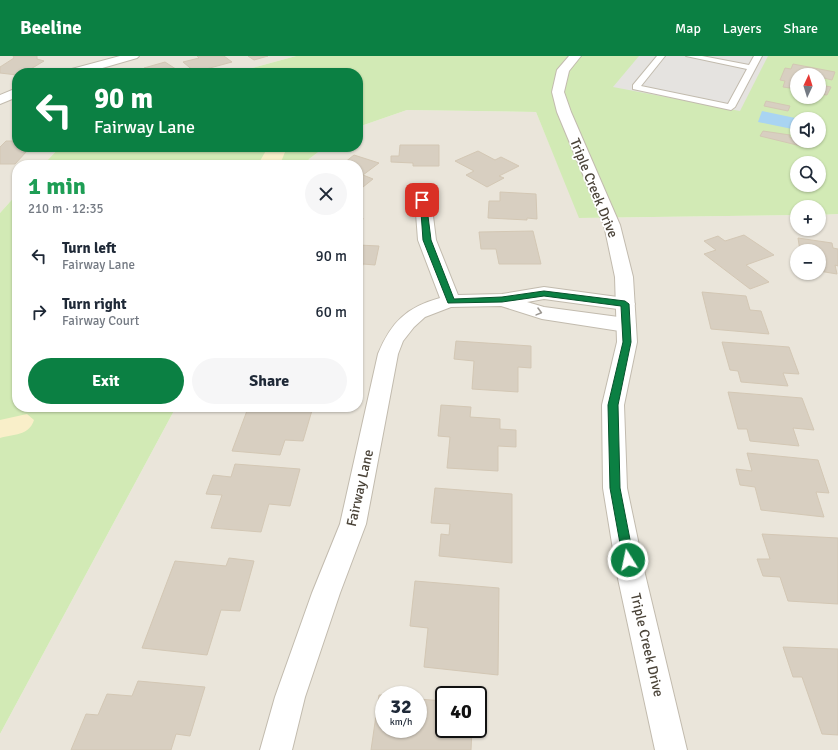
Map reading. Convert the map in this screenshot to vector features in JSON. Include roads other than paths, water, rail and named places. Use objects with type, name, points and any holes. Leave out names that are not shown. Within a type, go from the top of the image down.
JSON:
[{"type":"street","points":[[90,56],[100,64]]},
{"type":"street","points":[[88,68],[133,56]]},
{"type":"street","name":"Triple Creek Drive","points":[[575,56],[563,70],[558,92],[564,112],[612,225],[624,277],[627,342],[613,405],[615,488],[631,574],[671,750]]},
{"type":"street","points":[[0,100],[12,94]]},
{"type":"street","points":[[422,200],[427,240],[451,301]]},
{"type":"street","name":"Fairway Lane","points":[[276,750],[293,689],[326,593],[353,524],[388,354],[394,339],[407,322],[423,311],[451,301],[502,300],[544,293],[625,304]]},
{"type":"street","name":"Fairway Lane","points":[[502,300],[542,313],[626,325]]},
{"type":"lane","points":[[661,56],[636,87],[731,107],[758,56]]},
{"type":"lane","points":[[690,56],[752,68]]},
{"type":"water","points":[[762,111],[790,117],[790,129],[758,122]]}]
